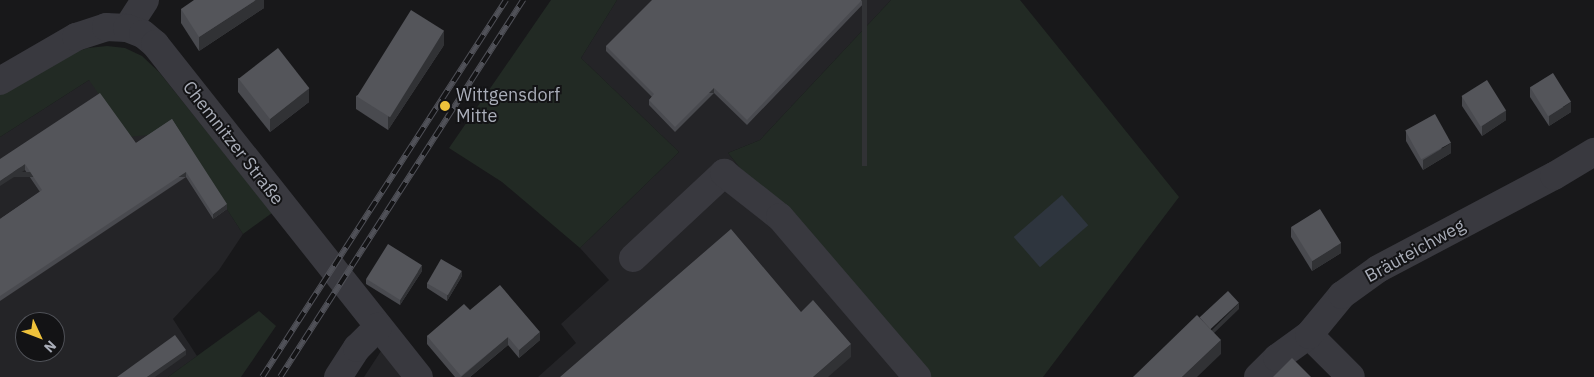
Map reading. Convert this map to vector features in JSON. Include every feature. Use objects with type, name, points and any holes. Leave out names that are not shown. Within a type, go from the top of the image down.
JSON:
[{"type":"street","points":[[127,28],[145,0]]},
{"type":"street","name":"Chemnitzer Straße","points":[[0,81],[76,37],[106,28],[127,28],[143,34],[155,44],[419,377]]},
{"type":"street","name":"Bräuteichweg","points":[[1258,377],[1276,358],[1309,335],[1342,295],[1378,269],[1554,176],[1594,152]]},
{"type":"street","points":[[632,258],[724,173],[780,217],[917,377]]},
{"type":"street","points":[[338,377],[357,348],[378,327]]},
{"type":"street","points":[[1309,335],[1351,377]]},
{"type":"shaded area","points":[[551,0],[617,0],[581,58],[679,152],[580,248],[502,182],[449,148]]},
{"type":"shaded area","points":[[617,0],[891,0],[760,140],[728,153],[910,377],[538,377],[576,343],[561,324],[609,280],[580,248],[679,152],[581,58]]},
{"type":"shaded area","points":[[891,0],[1020,0],[1179,197],[1043,377],[910,377],[728,153],[760,140]]},
{"type":"shaded area","points":[[107,46],[125,48],[142,56],[159,72],[272,213],[243,234],[172,125],[158,134],[128,137],[89,80],[0,137],[0,94],[59,57],[88,48]]},
{"type":"shaded area","points":[[89,80],[172,124],[243,234],[219,270],[173,319],[197,356],[168,377],[0,377],[0,137]]},
{"type":"shaded area","points":[[1062,195],[1088,225],[1040,267],[1014,237]]},
{"type":"shaded area","points":[[259,311],[276,326],[241,377],[168,377]]},
{"type":"shaded area","points":[[381,351],[403,377],[364,377]]},
{"type":"building","points":[[194,0],[256,0],[199,37],[181,9]]},
{"type":"building","points":[[652,0],[862,0],[747,120],[714,88],[675,127],[649,100],[654,94],[606,46]]},
{"type":"building","points":[[411,10],[444,31],[390,117],[357,97]]},
{"type":"building","points":[[278,48],[309,88],[270,119],[239,79]]},
{"type":"building","points":[[1553,73],[1571,102],[1548,116],[1530,87]]},
{"type":"building","points":[[1487,80],[1506,111],[1481,126],[1462,96]]},
{"type":"building","points":[[100,93],[136,143],[172,119],[227,204],[213,214],[186,172],[0,296],[0,219],[42,190],[25,164],[0,181],[0,159]]},
{"type":"building","points":[[1435,114],[1451,143],[1421,159],[1405,130]]},
{"type":"building","points":[[1320,209],[1341,243],[1312,261],[1291,227]]},
{"type":"building","points":[[731,229],[801,312],[813,300],[851,344],[813,377],[560,377]]},
{"type":"building","points":[[388,244],[422,265],[400,300],[366,279]]},
{"type":"building","points":[[441,259],[462,271],[448,295],[427,283]]},
{"type":"building","points":[[500,285],[540,332],[519,350],[508,337],[461,376],[427,336],[464,304],[470,310]]},
{"type":"building","points":[[1228,291],[1239,303],[1210,329],[1199,318]]},
{"type":"building","points":[[1197,315],[1221,340],[1182,377],[1133,377]]},
{"type":"building","points":[[175,335],[186,350],[147,377],[117,377]]},
{"type":"building","points":[[1292,358],[1311,377],[1273,377]]},
{"type":"railway","points":[[262,377],[506,0]]},
{"type":"railway","points":[[280,377],[523,0]]},
{"type":"place","name":"Wittgensdorf Mitte","points":[[445,106]]}]
